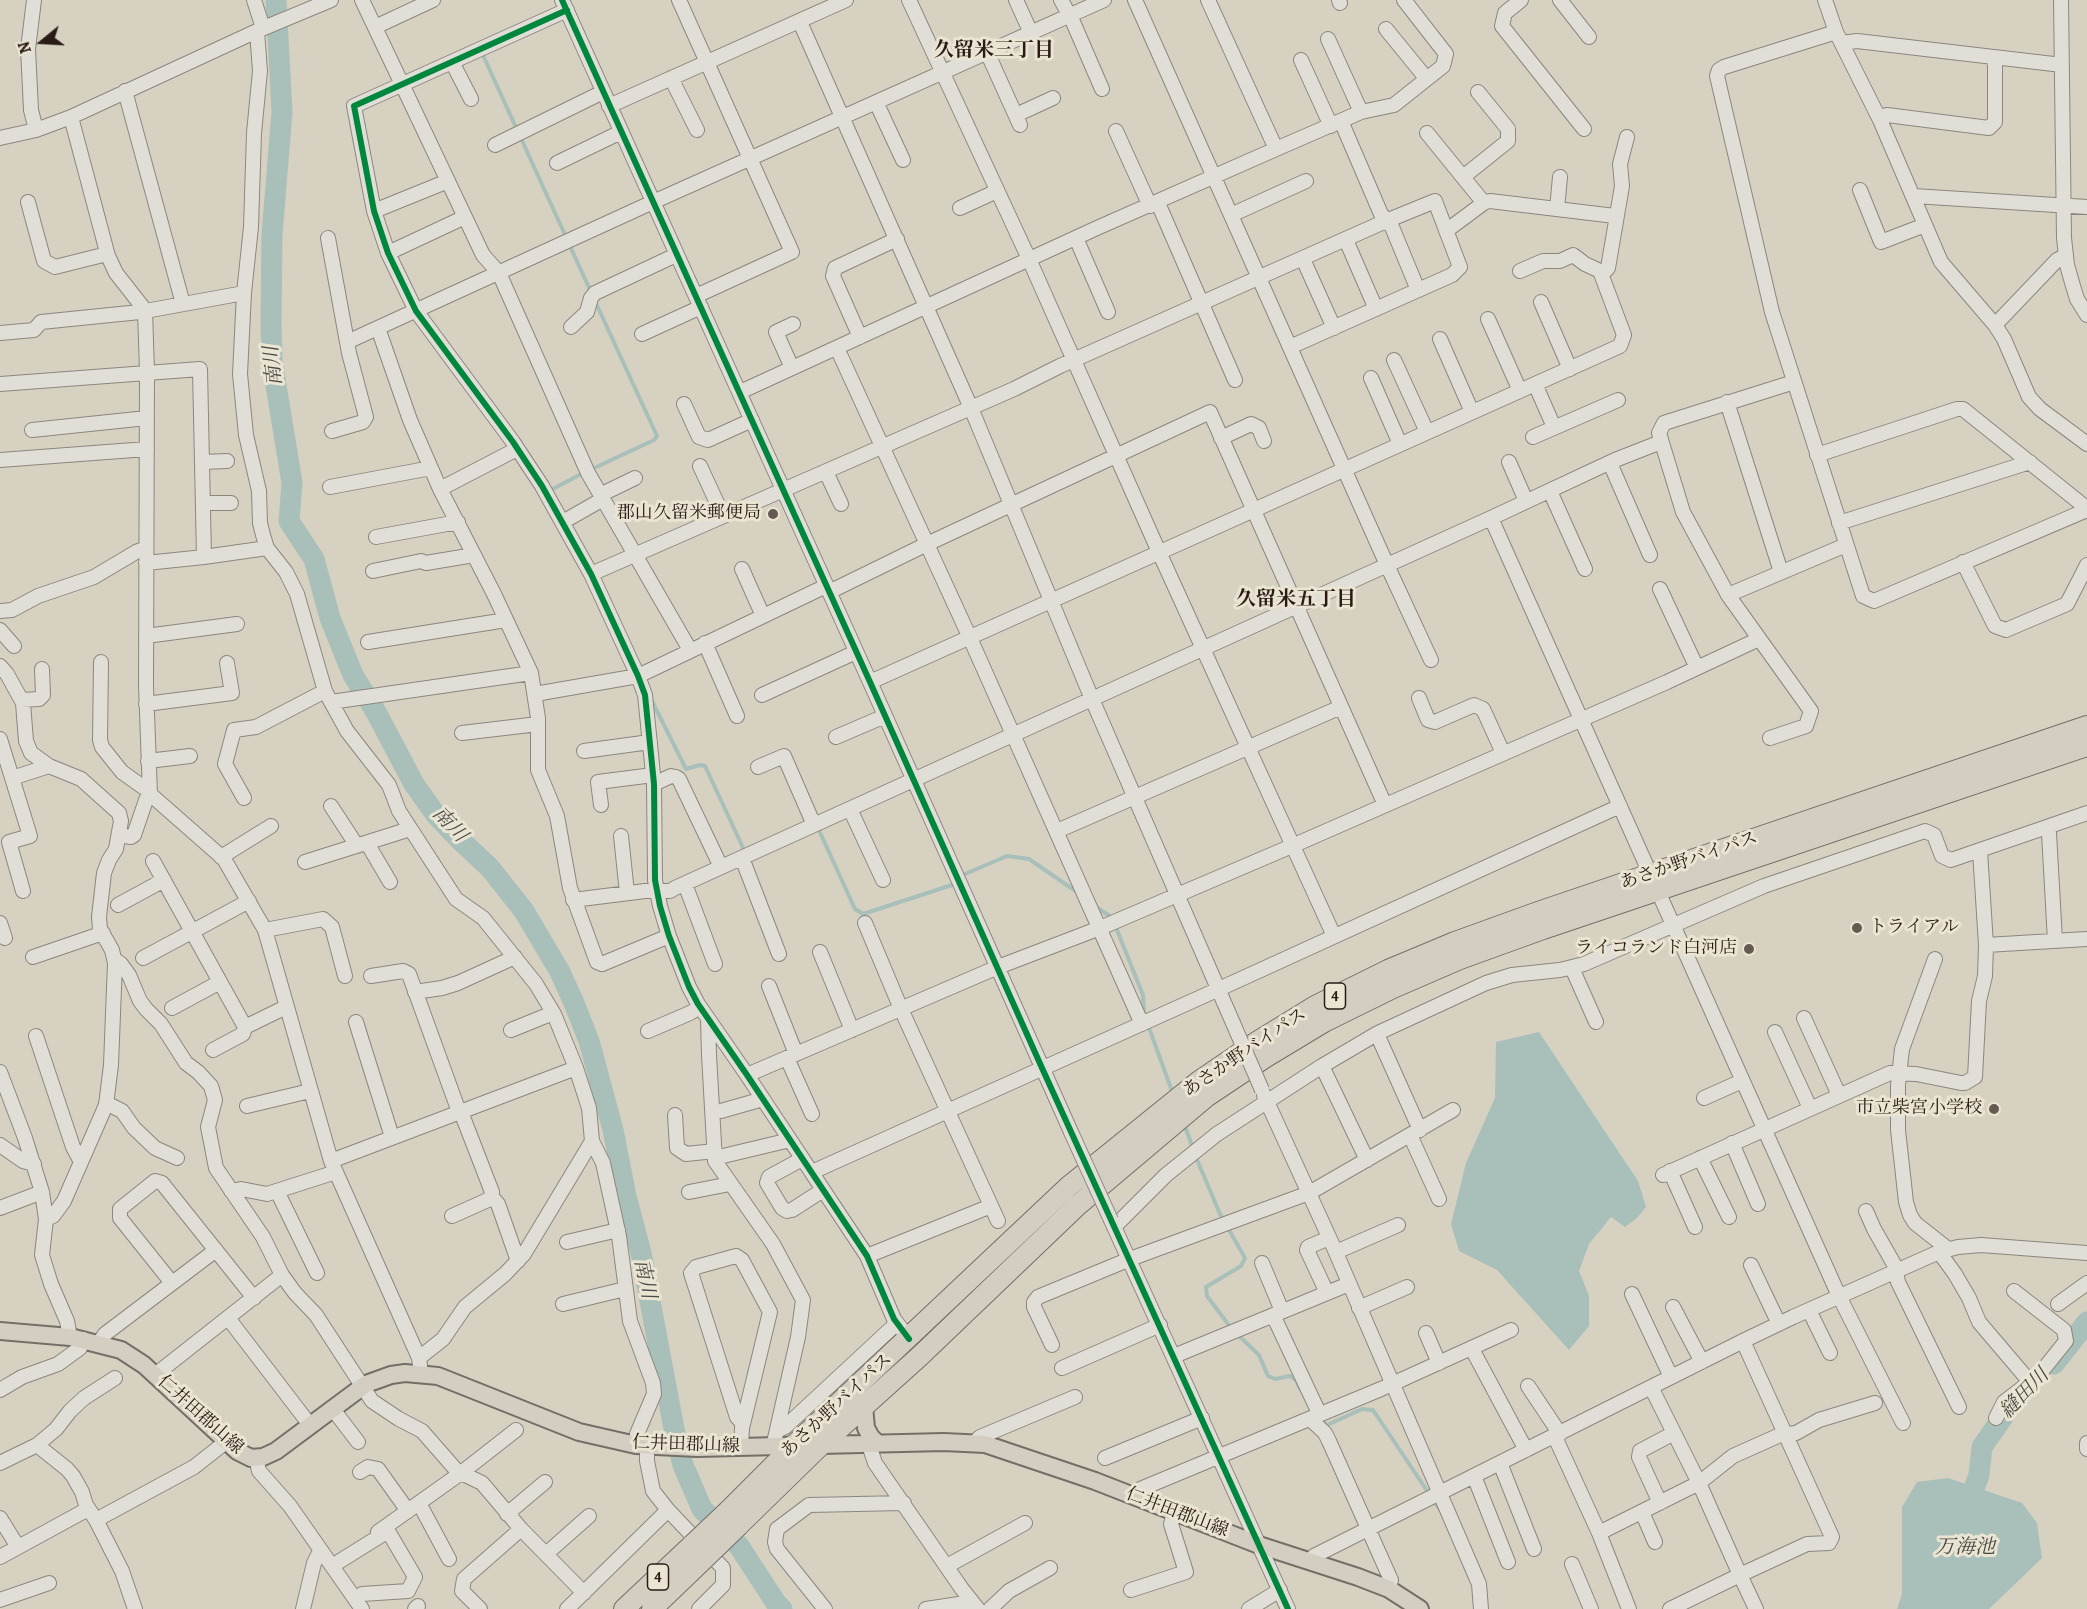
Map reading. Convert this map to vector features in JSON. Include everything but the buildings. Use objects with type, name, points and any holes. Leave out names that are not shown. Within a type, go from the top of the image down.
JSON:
[{"type":"highway","name":"あさか野バイパス","points":[[624,1609],[698,1552],[733,1518],[864,1407],[1078,1206],[1206,1097],[1266,1057],[1324,1022],[1393,988],[1460,959],[1543,929],[1654,883],[2087,726]]},
{"type":"highway","name":"あさか野バイパス","points":[[733,1518],[780,1442],[903,1331],[1069,1186],[1199,1081],[1315,1006],[1388,970],[1465,938],[1654,883],[2087,746]]},
{"type":"highway","name":"あさか野バイパス","points":[[652,1609],[698,1552]]},
{"type":"main road","name":"仁井田郡山線","points":[[0,1331],[84,1340],[121,1350],[144,1365],[243,1455],[256,1458],[276,1450],[364,1386],[420,1366],[449,1380],[579,1432],[647,1446],[741,1447],[780,1442],[820,1446],[974,1443],[997,1447],[1259,1545],[1310,1561],[1420,1609]]},
{"type":"main road","points":[[864,1407],[866,1428],[873,1445]]},
{"type":"street","points":[[34,0],[28,49],[31,110],[36,130]]},
{"type":"street","points":[[254,0],[260,30],[260,71],[254,133],[251,227],[244,293],[240,374],[246,435],[259,491],[260,523],[267,548],[286,572],[297,594],[328,697],[347,731],[389,785],[399,811],[456,899],[483,918],[536,984],[553,1013],[576,1068],[591,1116],[592,1141],[603,1163],[618,1230],[630,1321],[654,1386],[654,1394],[637,1434],[647,1446],[647,1461],[653,1491],[723,1568],[723,1585],[699,1609]]},
{"type":"street","points":[[0,138],[36,130],[71,117],[331,0]]},
{"type":"street","points":[[362,0],[483,255],[499,273],[588,473],[690,650]]},
{"type":"street","points":[[375,27],[433,0]]},
{"type":"street","points":[[642,334],[792,252],[679,0]]},
{"type":"street","points":[[609,106],[846,0]]},
{"type":"street","points":[[909,0],[1334,936]]},
{"type":"street","points":[[1016,0],[1031,33]]},
{"type":"street","points":[[1061,0],[1102,89]]},
{"type":"street","points":[[347,342],[652,202],[1104,0]]},
{"type":"street","points":[[1135,0],[1431,660]]},
{"type":"street","points":[[1208,0],[1276,149]]},
{"type":"street","points":[[740,392],[1276,149],[1361,112],[1394,105],[1443,66],[1446,54],[1404,0]]},
{"type":"street","points":[[1521,0],[1505,13],[1502,26],[1584,129]]},
{"type":"street","points":[[1560,0],[1589,37]]},
{"type":"street","points":[[1825,0],[1839,37],[1879,117],[1914,195],[1941,262],[1995,325],[2004,339],[2029,397],[2040,409],[2087,444]]},
{"type":"street","points":[[2061,0],[2062,204],[2066,255],[2077,299],[2087,315]]},
{"type":"street","points":[[903,1331],[867,1256],[700,1007],[686,980],[669,936],[655,880],[653,779],[645,695],[639,676],[591,574],[542,486],[416,311],[388,253],[374,211],[354,106],[452,62],[564,5],[1288,1609]]},
{"type":"street","points":[[800,22],[971,408],[1092,699],[1177,895],[1440,1492],[1479,1584],[1481,1609]]},
{"type":"street","points":[[1386,29],[1426,78]]},
{"type":"street","points":[[1817,455],[1960,409],[1971,413],[2087,510],[1874,601],[1863,596],[1817,455],[1767,293],[1717,76],[1719,70],[1839,37],[2062,65]]},
{"type":"street","points":[[1328,39],[1361,112]]},
{"type":"street","points":[[987,52],[1018,120],[1053,98]]},
{"type":"street","points":[[1879,117],[1887,115],[1989,128],[1995,122],[1995,58]]},
{"type":"street","points":[[1301,60],[1381,214],[1392,227],[1418,290]]},
{"type":"street","points":[[452,62],[471,99]]},
{"type":"street","points":[[671,78],[697,130]]},
{"type":"street","points":[[126,91],[183,304]]},
{"type":"street","points":[[495,145],[603,92]]},
{"type":"street","points":[[1463,177],[1508,141],[1508,129],[1478,92]]},
{"type":"street","points":[[876,102],[903,160]]},
{"type":"street","points":[[71,117],[107,254],[116,273],[145,310],[147,372],[146,704],[149,791],[134,835],[119,836]]},
{"type":"street","points":[[1116,131],[1154,204],[1235,380]]},
{"type":"street","points":[[557,163],[621,132]]},
{"type":"street","points":[[1427,133],[1484,203]]},
{"type":"street","points":[[1603,273],[1608,268],[1615,216],[1622,186],[1620,164],[1627,137]]},
{"type":"street","points":[[1557,209],[1560,177]]},
{"type":"street","points":[[374,211],[448,181]]},
{"type":"street","points":[[1231,215],[1306,182]]},
{"type":"street","points":[[1860,190],[1881,242],[1925,225]]},
{"type":"street","points":[[960,208],[997,191]]},
{"type":"street","points":[[1914,195],[2087,207]]},
{"type":"street","points":[[591,574],[971,408],[1259,277],[1434,201],[1460,267],[1452,275],[1290,347]]},
{"type":"street","points":[[1446,231],[1484,203],[1494,201],[1615,216]]},
{"type":"street","points":[[28,202],[44,261],[55,267],[107,254]]},
{"type":"street","points":[[388,253],[465,218]]},
{"type":"street","points":[[328,238],[347,342],[366,417],[363,422],[332,431]]},
{"type":"street","points":[[1076,238],[1108,312]]},
{"type":"street","points":[[860,337],[833,276],[835,268],[897,239]]},
{"type":"street","points":[[1346,240],[1376,309]]},
{"type":"street","points":[[572,327],[587,312],[595,293],[676,255]]},
{"type":"street","points":[[870,682],[1620,345],[1624,335],[1603,273],[1573,255],[1560,261],[1543,261],[1520,271]]},
{"type":"street","points":[[1995,325],[2057,260],[2066,255]]},
{"type":"street","points":[[1304,259],[1334,328]]},
{"type":"street","points":[[0,333],[34,330],[41,322],[91,318],[244,293]]},
{"type":"street","points":[[1541,302],[1570,369]]},
{"type":"street","points":[[1488,319],[1520,391]]},
{"type":"street","points":[[792,368],[776,332],[793,324]]},
{"type":"street","points":[[378,328],[410,420],[440,489],[531,673],[538,723],[538,770],[557,816],[573,900],[599,964],[669,936]]},
{"type":"street","points":[[1440,339],[1472,412]]},
{"type":"street","points":[[837,348],[970,638],[1142,1024]]},
{"type":"street","points":[[1394,360],[1427,432]]},
{"type":"street","points":[[0,384],[200,369],[204,557]]},
{"type":"street","points":[[1371,378],[1400,444]]},
{"type":"street","points":[[1770,738],[1806,726],[1811,711],[1728,595],[1683,512],[1659,433],[1662,424],[1794,382]]},
{"type":"street","points":[[1535,384],[1554,427]]},
{"type":"street","points":[[1533,437],[1618,400]]},
{"type":"street","points":[[1727,402],[1781,572]]},
{"type":"street","points":[[684,404],[699,437],[708,440],[752,420]]},
{"type":"street","points":[[535,694],[639,676],[763,616],[828,589],[1210,412],[1385,805]]},
{"type":"street","points":[[32,430],[147,418]]},
{"type":"street","points":[[1221,438],[1251,424],[1259,428],[1264,441]]},
{"type":"street","points":[[573,900],[627,893],[670,891],[1526,501],[1661,442]]},
{"type":"street","points":[[0,460],[147,449]]},
{"type":"street","points":[[440,489],[517,449]]},
{"type":"street","points":[[202,462],[227,461]]},
{"type":"street","points":[[1509,462],[1526,501]]},
{"type":"street","points":[[1839,523],[2030,462]]},
{"type":"street","points":[[1610,463],[1650,555]]},
{"type":"street","points":[[700,466],[723,516]]},
{"type":"street","points":[[330,487],[431,468]]},
{"type":"street","points":[[826,472],[841,504]]},
{"type":"street","points":[[567,519],[635,478]]},
{"type":"street","points":[[1550,491],[1585,569]]},
{"type":"street","points":[[203,503],[231,503]]},
{"type":"street","points":[[1491,518],[1839,1296],[1903,1423]]},
{"type":"street","points":[[376,537],[458,522]]},
{"type":"street","points":[[1728,595],[1846,545]]},
{"type":"street","points":[[0,612],[12,610],[38,596],[94,577],[146,548]]},
{"type":"street","points":[[146,563],[267,548]]},
{"type":"street","points":[[373,571],[421,561],[426,563],[474,555]]},
{"type":"street","points":[[1963,562],[1995,626],[2006,630],[2067,604],[2087,565]]},
{"type":"street","points":[[742,569],[763,616]]},
{"type":"street","points":[[1660,589],[1697,668]]},
{"type":"street","points":[[368,642],[506,620]]},
{"type":"street","points":[[146,636],[237,624]]},
{"type":"street","points":[[0,630],[14,646]]},
{"type":"street","points":[[747,1075],[1292,846],[1759,639]]},
{"type":"street","points":[[705,643],[737,716]]},
{"type":"street","points":[[762,695],[856,652]]},
{"type":"street","points":[[101,662],[100,740],[102,747],[122,772],[149,791],[221,857],[265,930],[333,1166],[420,1366],[443,1339],[465,1306],[500,1279],[518,1261],[592,1141]]},
{"type":"street","points":[[146,704],[232,693],[227,663]]},
{"type":"street","points":[[0,666],[22,700],[25,735],[33,755],[49,766],[81,779],[119,813],[122,821],[116,849],[104,873],[99,917],[114,959],[111,1065],[106,1103],[59,1210],[46,1219]]},
{"type":"street","points":[[22,700],[39,699],[44,695],[42,669]]},
{"type":"street","points":[[244,798],[225,764],[234,730],[256,727],[328,697],[403,692],[531,673]]},
{"type":"street","points":[[1419,698],[1428,720],[1435,722],[1474,705],[1482,709],[1503,753]]},
{"type":"street","points":[[1057,831],[1341,707]]},
{"type":"street","points":[[836,737],[885,716]]},
{"type":"street","points":[[462,733],[538,723]]},
{"type":"street","points":[[0,739],[30,836],[9,842],[23,891]]},
{"type":"street","points":[[584,751],[650,741]]},
{"type":"street","points":[[148,761],[190,756]]},
{"type":"street","points":[[758,767],[784,756],[814,825]]},
{"type":"street","points":[[12,778],[49,766]]},
{"type":"street","points":[[601,805],[598,782],[670,776],[679,779],[721,867]]},
{"type":"street","points":[[331,806],[390,882]]},
{"type":"street","points":[[812,1172],[1620,806]]},
{"type":"street","points":[[850,809],[883,880]]},
{"type":"street","points":[[1113,1223],[1166,1175],[1265,1096],[1377,1034],[1500,977],[1572,968],[1584,964],[1764,886],[1924,831],[1934,835],[1942,856],[1949,861],[2087,813]]},
{"type":"street","points":[[221,857],[272,826]]},
{"type":"street","points":[[2047,827],[2055,941]]},
{"type":"street","points":[[305,862],[410,829]]},
{"type":"street","points":[[621,836],[627,893]]},
{"type":"street","points":[[1695,1227],[1666,1173],[1886,1074],[1899,1072],[1961,1083],[1975,1077],[1979,1001],[1985,976],[1986,945],[1980,851]]},
{"type":"street","points":[[742,858],[779,954]]},
{"type":"street","points":[[153,861],[245,1027],[243,1034],[213,1050]]},
{"type":"street","points":[[118,905],[164,880]]},
{"type":"street","points":[[686,884],[715,964]]},
{"type":"street","points":[[143,958],[249,901]]},
{"type":"street","points":[[265,930],[323,920],[332,927],[345,976]]},
{"type":"street","points":[[0,923],[5,938]]},
{"type":"street","points":[[866,923],[901,1009],[998,1221]]},
{"type":"street","points":[[33,957],[103,933]]},
{"type":"street","points":[[1986,945],[2087,939]]},
{"type":"street","points":[[820,952],[852,1030]]},
{"type":"street","points":[[415,992],[442,988],[515,957]]},
{"type":"street","points":[[114,959],[129,975],[140,1000],[161,1024],[186,1063],[211,1086],[215,1100],[208,1127],[214,1164],[263,1237],[282,1275],[316,1315],[376,1404],[425,1434],[461,1473],[482,1483],[507,1514],[584,1593]]},
{"type":"street","points":[[1935,959],[1905,1038],[1899,1072],[1898,1130],[1906,1202],[1910,1215],[1916,1223],[1943,1251],[1969,1298],[1979,1322],[2030,1382]]},
{"type":"street","points":[[1572,968],[1596,1022]]},
{"type":"street","points":[[371,976],[403,971],[409,974],[458,1109],[492,1192],[492,1197],[498,1204],[518,1261]]},
{"type":"street","points":[[172,1008],[220,982]]},
{"type":"street","points":[[769,986],[812,1114]]},
{"type":"street","points":[[245,1027],[286,1007]]},
{"type":"street","points":[[648,1031],[690,1014],[700,1007]]},
{"type":"street","points":[[511,1030],[553,1013]]},
{"type":"street","points":[[1804,1018],[1839,1095]]},
{"type":"street","points":[[708,1019],[709,1055],[719,1153],[715,1161],[773,1244],[803,1300],[780,1442]]},
{"type":"street","points":[[357,1022],[392,1137]]},
{"type":"street","points":[[1775,1032],[1810,1108]]},
{"type":"street","points":[[1377,1034],[1439,1199]]},
{"type":"street","points":[[36,1035],[73,1147],[81,1162]]},
{"type":"street","points":[[1322,1066],[1367,1160]]},
{"type":"street","points":[[231,1191],[241,1189],[267,1194],[277,1191],[392,1137],[576,1068]]},
{"type":"street","points":[[0,1072],[42,1192],[46,1219],[42,1255],[45,1270],[67,1321],[84,1340]]},
{"type":"street","points":[[1704,1098],[1742,1081]]},
{"type":"street","points":[[247,1106],[310,1091]]},
{"type":"street","points":[[721,1111],[763,1099]]},
{"type":"street","points":[[106,1103],[122,1111],[134,1128],[154,1148],[177,1158]]},
{"type":"street","points":[[1052,1345],[1034,1307],[1035,1299],[1130,1259],[1309,1193],[1453,1110]]},
{"type":"street","points":[[675,1115],[678,1148],[686,1154],[719,1153],[790,1140]]},
{"type":"street","points":[[1732,1143],[1758,1204]]},
{"type":"street","points":[[0,1145],[23,1161],[34,1164]]},
{"type":"street","points":[[1700,1158],[1729,1217]]},
{"type":"street","points":[[802,1159],[769,1177],[767,1183],[782,1208],[787,1211],[792,1210],[823,1190]]},
{"type":"street","points":[[172,1283],[120,1218],[120,1209],[155,1181],[162,1183],[254,1298]]},
{"type":"street","points":[[689,1192],[730,1184]]},
{"type":"street","points":[[277,1191],[317,1273]]},
{"type":"street","points":[[0,1208],[42,1192]]},
{"type":"street","points":[[452,1216],[492,1197]]},
{"type":"street","points":[[867,1256],[991,1206]]},
{"type":"street","points":[[1866,1211],[1959,1407]]},
{"type":"street","points":[[1336,1252],[1398,1225]]},
{"type":"street","points":[[567,1242],[618,1230]]},
{"type":"street","points":[[1327,1293],[1307,1250],[1308,1247],[1329,1238]]},
{"type":"street","points":[[1310,1561],[1314,1556],[1368,1528],[1743,1341],[1943,1251],[1981,1245],[2087,1253]]},
{"type":"street","points":[[0,1390],[22,1377],[58,1364],[80,1348],[84,1340],[105,1334],[216,1250]]},
{"type":"street","points":[[741,1447],[740,1437],[770,1312],[742,1260],[736,1256],[696,1267],[691,1273],[737,1417],[743,1424]]},
{"type":"street","points":[[1262,1263],[1315,1416],[1327,1437],[1399,1598]]},
{"type":"street","points":[[1751,1264],[1779,1324]]},
{"type":"street","points":[[155,1375],[282,1275]]},
{"type":"street","points":[[1174,1356],[1349,1284]]},
{"type":"street","points":[[2058,1304],[2087,1284]]},
{"type":"street","points":[[1359,1308],[1407,1287]]},
{"type":"street","points":[[563,1304],[626,1289]]},
{"type":"street","points":[[1996,1418],[2004,1402],[2038,1376],[2066,1341],[2066,1333],[2014,1291]]},
{"type":"street","points":[[1632,1294],[1671,1377]]},
{"type":"street","points":[[1673,1307],[1702,1362]]},
{"type":"street","points":[[1809,1310],[1830,1353]]},
{"type":"street","points":[[228,1318],[310,1425]]},
{"type":"street","points":[[1062,1368],[1160,1325]]},
{"type":"street","points":[[1133,1496],[1138,1490],[1439,1364],[1511,1330]]},
{"type":"street","points":[[1426,1333],[1439,1364]]},
{"type":"street","points":[[1670,1609],[1807,1544],[1828,1544],[1831,1541],[1831,1534],[1743,1341]]},
{"type":"street","points":[[1472,1349],[1526,1450]]},
{"type":"street","points":[[0,1463],[37,1445],[56,1429],[84,1398],[115,1378]]},
{"type":"street","points":[[1528,1386],[1558,1435],[1629,1609]]},
{"type":"street","points":[[1652,1387],[1756,1609]]},
{"type":"street","points":[[974,1443],[981,1437],[1075,1397]]},
{"type":"street","points":[[1599,1533],[1699,1484],[1733,1456],[1780,1435],[1796,1433],[1820,1419],[1875,1403]]},
{"type":"street","points":[[332,1408],[358,1442]]},
{"type":"street","points":[[1105,1458],[1202,1418]]},
{"type":"street","points":[[378,1537],[378,1532],[461,1473],[516,1430]]},
{"type":"street","points":[[1660,1503],[1639,1456],[1640,1451],[1674,1433]]},
{"type":"street","points":[[0,1557],[194,1467],[227,1441]]},
{"type":"street","points":[[2087,1443],[2087,1449]]},
{"type":"street","points":[[37,1445],[74,1476],[122,1571],[135,1609]]},
{"type":"street","points":[[873,1445],[875,1463],[975,1605]]},
{"type":"street","points":[[256,1458],[259,1471],[290,1506],[362,1609]]},
{"type":"street","points":[[1500,1463],[1534,1549]]},
{"type":"street","points":[[360,1473],[368,1467],[378,1469],[413,1507],[449,1559]]},
{"type":"street","points":[[1474,1476],[1508,1562]]},
{"type":"street","points":[[507,1514],[545,1482]]},
{"type":"street","points":[[825,1609],[777,1549],[775,1542],[777,1528],[809,1505],[904,1503]]},
{"type":"street","points":[[567,1609],[668,1510]]},
{"type":"street","points":[[1131,1590],[1186,1572],[1171,1524],[1174,1512]]},
{"type":"street","points":[[1642,1512],[1655,1542]]},
{"type":"street","points":[[546,1554],[589,1516]]},
{"type":"street","points":[[0,1518],[18,1547]]},
{"type":"street","points":[[947,1566],[1024,1523]]},
{"type":"street","points":[[480,1609],[462,1592],[464,1579],[521,1529]]},
{"type":"street","points":[[332,1566],[388,1531],[415,1577],[408,1591],[362,1594]]},
{"type":"street","points":[[303,1609],[314,1563],[320,1551]]},
{"type":"street","points":[[1572,1564],[1591,1609]]},
{"type":"street","points":[[990,1609],[1009,1591],[1050,1568]]},
{"type":"street","points":[[0,1600],[49,1582]]},
{"type":"street","points":[[1249,1609],[1280,1590]]},
{"type":"street","points":[[926,1609],[975,1605]]},
{"type":"water","points":[[1539,1032],[1638,1181],[1646,1207],[1625,1227],[1611,1217],[1589,1244],[1579,1271],[1589,1296],[1589,1326],[1569,1350],[1497,1270],[1459,1251],[1451,1224],[1466,1163],[1495,1098],[1496,1042]]},
{"type":"water","name":"万海池","points":[[1948,1478],[2022,1503],[2037,1523],[2042,1558],[1989,1609],[1897,1609],[1902,1594],[1902,1507],[1917,1482]]},
{"type":"waterway","name":"南川","points":[[276,0],[282,112],[272,234],[271,322],[272,361],[292,483],[289,521],[314,559],[330,618],[353,675],[376,712],[414,784],[436,815],[490,868],[524,911],[560,972],[589,1041],[613,1130],[626,1196],[641,1253],[674,1429],[683,1465],[702,1509],[739,1546],[782,1609]]},
{"type":"waterway","points":[[482,53],[566,237]]},
{"type":"waterway","points":[[569,244],[591,292]]},
{"type":"waterway","points":[[590,470],[654,440],[657,436],[595,301]]},
{"type":"waterway","points":[[549,491],[583,473]]},
{"type":"waterway","points":[[651,699],[686,769],[705,766],[745,852]]},
{"type":"waterway","points":[[817,829],[855,909],[863,914],[952,885],[965,874],[1007,856],[1029,859],[1077,892]]},
{"type":"waterway","points":[[1095,906],[1111,917],[1115,925],[1143,995],[1144,1013]]},
{"type":"waterway","points":[[1148,1025],[1173,1094]]},
{"type":"waterway","points":[[1184,1124],[1193,1148]]},
{"type":"waterway","points":[[1195,1155],[1220,1214],[1245,1258],[1241,1266],[1206,1287],[1207,1296],[1231,1328]]},
{"type":"waterway","name":"縫田川","points":[[2054,1364],[2087,1322]]},
{"type":"waterway","points":[[1236,1333],[1259,1355],[1268,1376],[1275,1379],[1290,1376],[1296,1380],[1300,1389]]},
{"type":"waterway","name":"縫田川","points":[[1965,1513],[1979,1475],[1982,1447],[2014,1401]]},
{"type":"waterway","points":[[1320,1419],[1327,1425],[1362,1409],[1373,1410],[1440,1510]]},
{"type":"cycle path","points":[[562,0],[1288,1609]]},
{"type":"cycle path","points":[[567,10],[354,106],[374,211],[388,253],[416,311],[513,442],[542,486],[591,574],[638,676],[645,695],[654,784],[655,880],[669,936],[689,987],[698,1004],[867,1256],[894,1319],[909,1339]]},
{"type":"place","name":"郡山久留米郵便局","points":[[773,514]]},
{"type":"place","name":"トライアル","points":[[1857,928]]},
{"type":"place","name":"ライコランド白河店","points":[[1749,949]]},
{"type":"place","name":"市立柴宮小学校","points":[[1994,1109]]},
{"type":"district","name":"久留米三丁目","points":[[994,51]]},
{"type":"district","name":"久留米五丁目","points":[[1296,600]]}]
